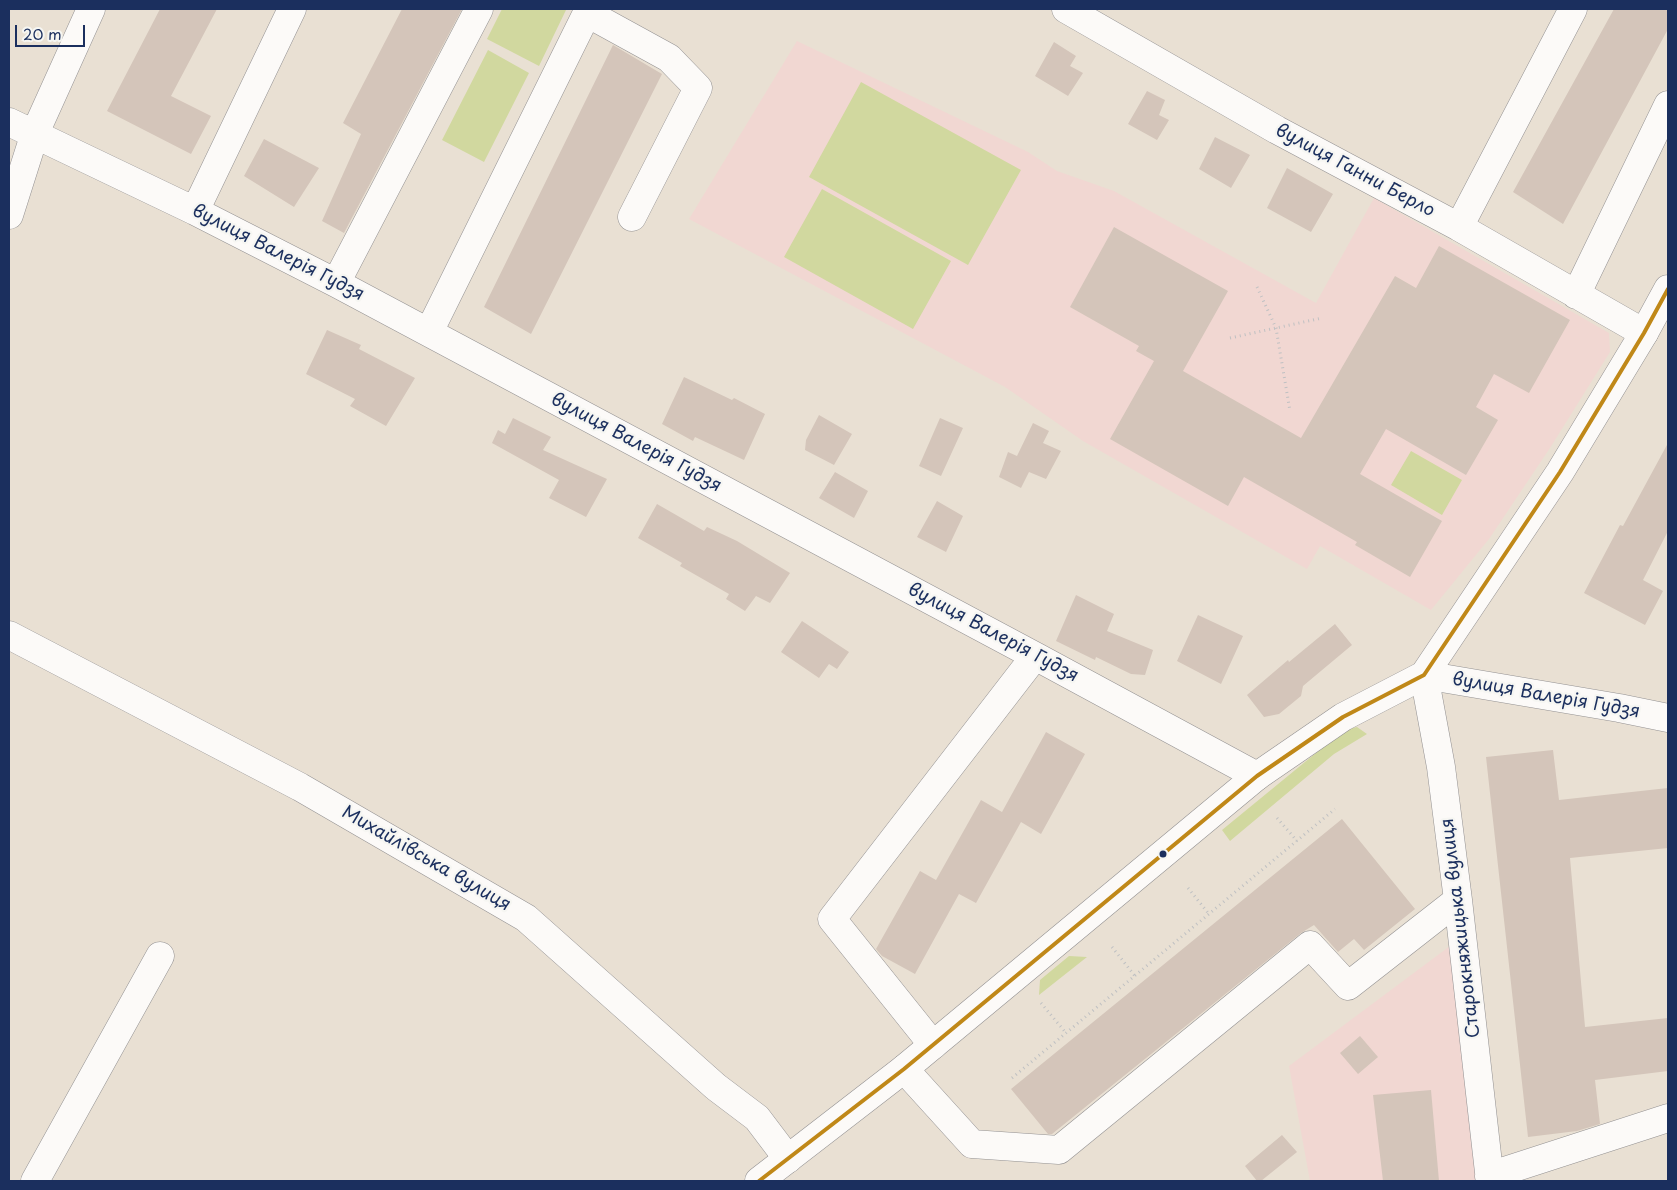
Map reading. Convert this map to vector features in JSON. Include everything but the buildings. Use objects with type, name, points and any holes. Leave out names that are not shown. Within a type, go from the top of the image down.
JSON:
[{"type":"street","points":[[9,215],[35,133],[91,9]]},
{"type":"street","points":[[195,211],[292,9]]},
{"type":"street","points":[[336,283],[479,9]]},
{"type":"street","name":"вулиця Ганни Берло","points":[[1066,9],[1277,130],[1459,227],[1644,333]]},
{"type":"street","points":[[1459,227],[1573,9]]},
{"type":"street","points":[[429,332],[588,11],[669,58],[698,88],[632,217]]},
{"type":"street","points":[[1576,295],[1668,105]]},
{"type":"street","name":"вулиця Валерія Гудзя","points":[[9,122],[195,211],[336,283],[1257,776]]},
{"type":"street","points":[[759,1181],[904,1069],[1257,776],[1344,717],[1424,675],[1560,472],[1644,333],[1668,289]]},
{"type":"street","name":"Михайлівська вулиця","points":[[9,635],[300,787],[526,918],[709,1080],[757,1118],[788,1159]]},
{"type":"street","points":[[933,1045],[832,919],[1035,656]]},
{"type":"street","name":"вулиця Валерія Гудзя","points":[[1424,675],[1668,718]]},
{"type":"street","name":"Старокняжицька вулиця","points":[[1424,675],[1441,767],[1490,1178]]},
{"type":"street","points":[[904,1069],[972,1144],[1059,1150],[1310,945],[1348,986],[1458,900]]},
{"type":"street","points":[[35,1181],[160,956]]},
{"type":"street","points":[[1490,1178],[1668,1118]]},
{"type":"path","points":[[1256,287],[1276,328],[1290,411]]},
{"type":"path","points":[[1230,338],[1322,318]]},
{"type":"path","points":[[1012,1078],[1334,810]]},
{"type":"path","points":[[1277,818],[1297,841]]},
{"type":"path","points":[[1188,888],[1209,914]]},
{"type":"path","points":[[1112,947],[1135,976]]},
{"type":"path","points":[[1041,1003],[1066,1033]]},
{"type":"shaded area","points":[[797,41],[1028,152],[1057,171],[1114,191],[1316,303],[1374,198],[1609,333],[1610,352],[1550,448],[1489,539],[1431,610],[1320,546],[1307,569],[1083,441],[1005,387],[689,219]]},
{"type":"shaded area","points":[[1450,946],[1480,1181],[1310,1181],[1289,1066]]},
{"type":"green space","points":[[502,9],[566,10],[539,66],[487,39]]},
{"type":"green space","points":[[488,50],[529,73],[484,162],[442,140]]},
{"type":"green space","points":[[861,82],[1021,170],[968,265],[809,177]]},
{"type":"green space","points":[[822,189],[951,261],[913,329],[784,257]]},
{"type":"green space","points":[[1411,451],[1462,480],[1442,515],[1391,485]]},
{"type":"green space","points":[[1357,727],[1367,734],[1334,754],[1230,841],[1222,830],[1344,730]]},
{"type":"green space","points":[[1069,956],[1087,957],[1039,995],[1040,980]]},
{"type":"transit line","points":[[759,1181],[904,1069],[1257,776],[1343,717],[1424,675],[1560,472],[1644,333],[1668,289]]}]
